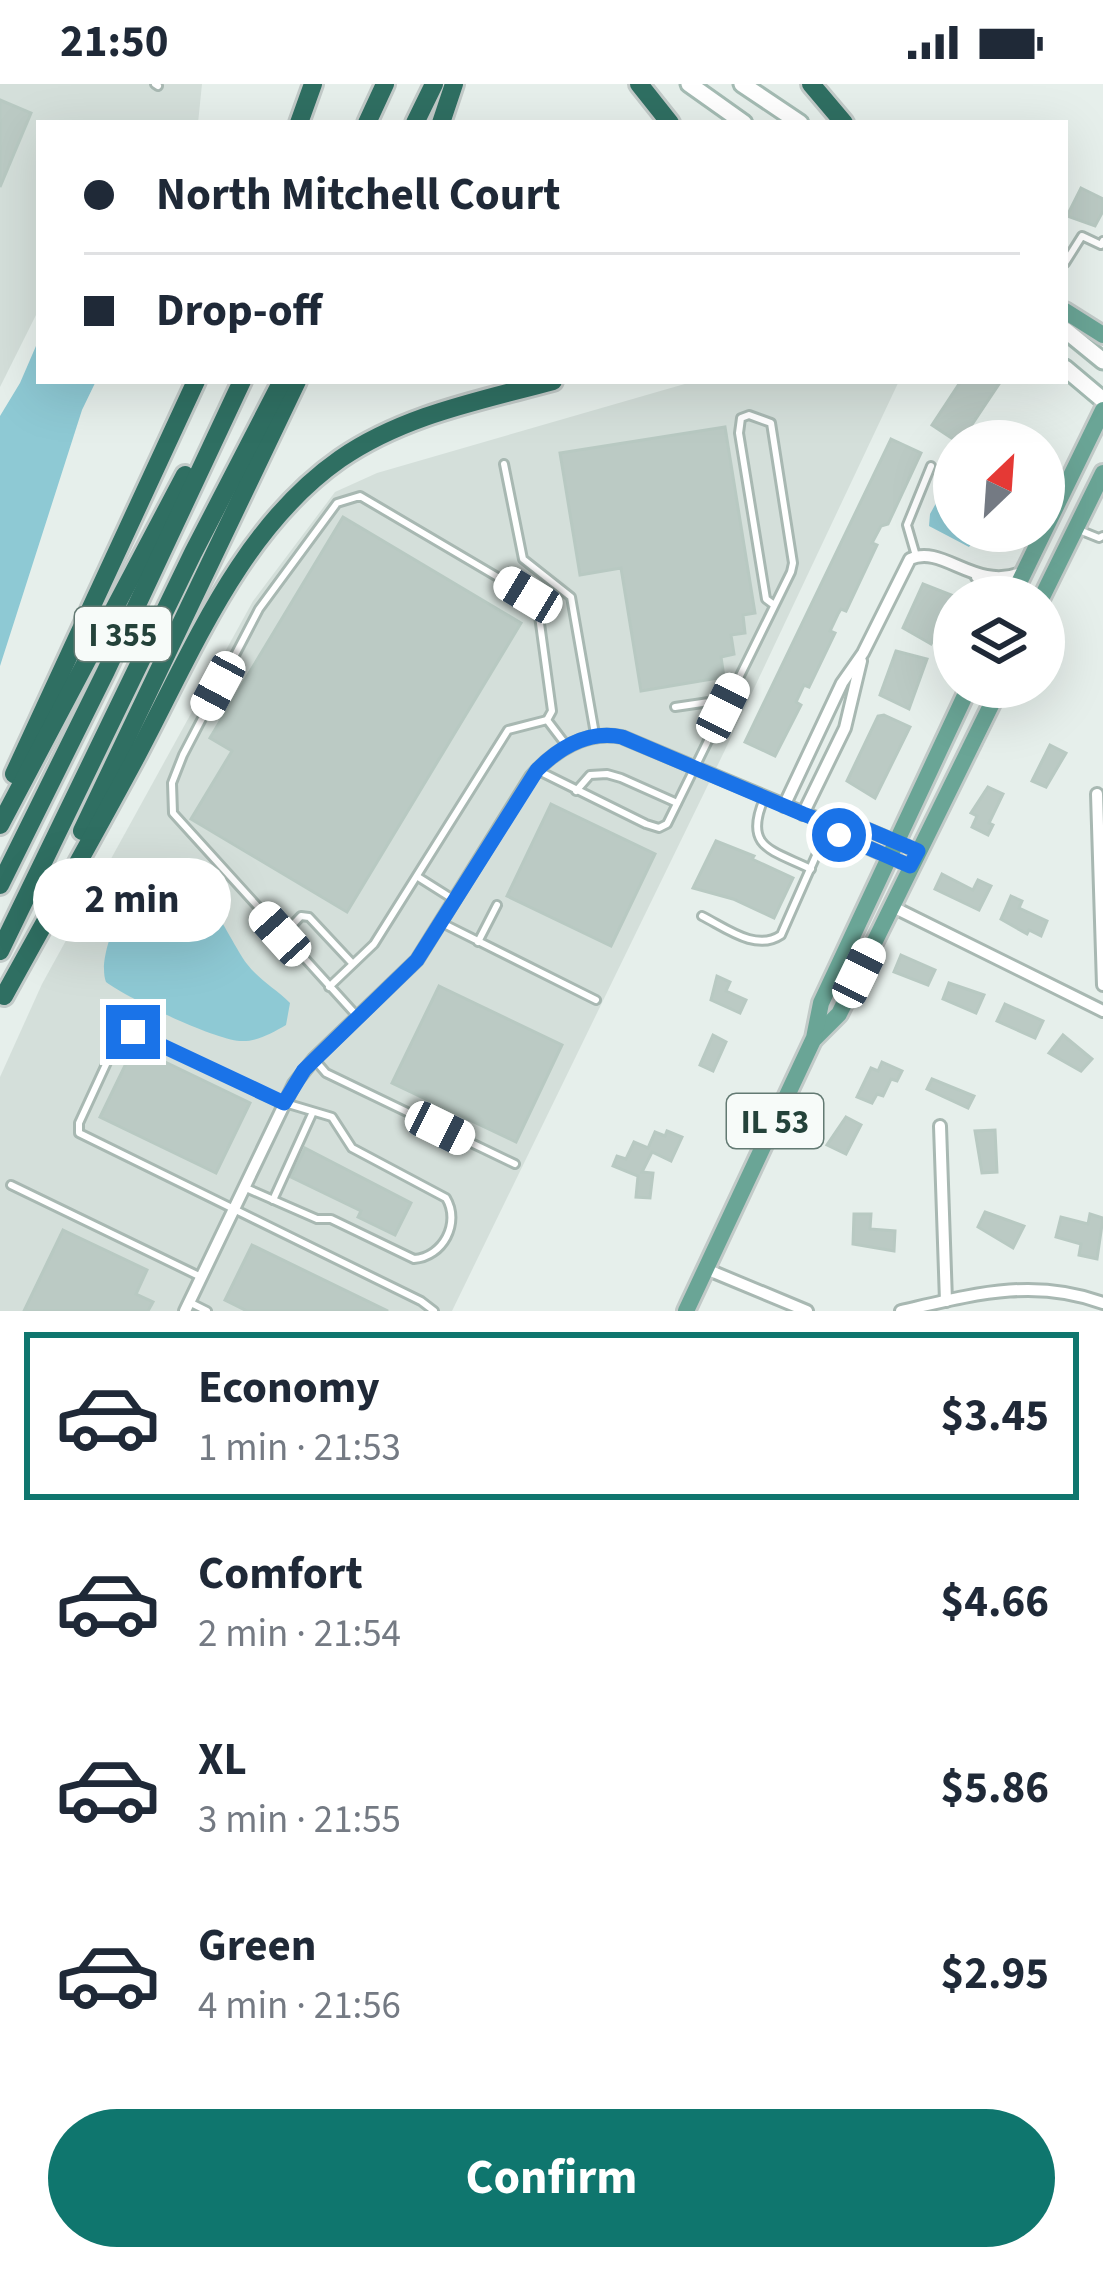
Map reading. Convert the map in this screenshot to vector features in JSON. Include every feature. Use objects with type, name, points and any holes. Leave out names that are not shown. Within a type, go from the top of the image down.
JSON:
[{"type":"highway","points":[[300,120],[313,84]]},
{"type":"highway","points":[[368,120],[386,84]]},
{"type":"highway","points":[[418,117],[434,84]]},
{"type":"highway","points":[[442,120],[454,84]]},
{"type":"highway","points":[[639,84],[668,120]]},
{"type":"highway","points":[[812,84],[842,120]]},
{"type":"highway","points":[[0,806],[195,384]]},
{"type":"highway","points":[[0,825],[111,609],[237,384]]},
{"type":"highway","name":"I 355","points":[[0,885],[106,671],[238,384]]},
{"type":"highway","name":"I 355","points":[[0,951],[280,384]]},
{"type":"highway","points":[[2,1000],[296,384]]},
{"type":"highway","points":[[2,1000],[221,598],[272,521],[314,480],[374,438],[442,410],[542,384]]},
{"type":"main road","points":[[689,84],[740,120]]},
{"type":"main road","points":[[742,84],[796,120]]},
{"type":"main road","points":[[1068,313],[1103,335]]},
{"type":"main road","points":[[1068,332],[1103,361]]},
{"type":"main road","points":[[1068,371],[1103,400]]},
{"type":"main road","points":[[1022,576],[1103,410]]},
{"type":"main road","points":[[1052,576],[1100,482]]},
{"type":"main road","name":"IL 53","points":[[686,1311],[814,1038],[821,1003],[959,708]]},
{"type":"main road","name":"IL 53","points":[[814,1038],[839,1014],[990,708]]},
{"type":"street","points":[[784,806],[842,683],[901,572],[916,556],[930,555],[974,575],[1003,578],[1024,572]]},
{"type":"street","points":[[803,814],[849,714],[862,653]]},
{"type":"street","points":[[187,1307],[284,1103],[314,1059],[417,960],[537,770],[567,747],[595,734],[622,737],[803,814],[830,824],[845,820],[914,859]]},
{"type":"street","points":[[814,742],[835,751]]},
{"type":"street","points":[[1097,794],[1103,985]]},
{"type":"street","points":[[891,906],[1103,1011]]},
{"type":"street","points":[[940,1126],[946,1300]]},
{"type":"street","points":[[706,1269],[807,1311]]},
{"type":"street","points":[[902,1311],[1024,1287],[1059,1290],[1103,1303]]},
{"type":"lane","points":[[1068,258],[1082,236],[1103,242]]},
{"type":"lane","points":[[537,770],[659,828],[667,824],[775,604],[793,562],[771,423],[749,415],[742,418],[739,433],[766,599],[775,604]]},
{"type":"lane","points":[[504,464],[523,559],[571,597],[595,734]]},
{"type":"lane","points":[[916,556],[907,525],[931,466]]},
{"type":"lane","points":[[329,987],[374,944],[508,730],[547,720],[552,711],[539,616],[528,595],[368,500],[346,497],[259,609],[183,755],[170,795],[172,813],[281,936],[358,1018]]},
{"type":"lane","points":[[1076,529],[1103,536]]},
{"type":"lane","points":[[675,707],[709,702],[723,708]]},
{"type":"lane","points":[[547,720],[567,747]]},
{"type":"lane","points":[[576,791],[590,775],[607,774],[677,802]]},
{"type":"lane","points":[[765,797],[753,824],[757,837],[766,847],[811,869]]},
{"type":"lane","points":[[702,916],[757,943],[770,944],[781,935],[830,824]]},
{"type":"lane","points":[[418,877],[456,901]]},
{"type":"lane","points":[[478,942],[497,905]]},
{"type":"lane","points":[[281,936],[301,916],[309,917],[353,964]]},
{"type":"lane","points":[[442,923],[596,1000]]},
{"type":"lane","points":[[244,1187],[317,1219],[331,1219],[415,1259],[439,1251],[453,1209],[446,1198],[352,1148],[332,1117],[284,1103],[133,1032],[122,1032],[79,1123],[80,1132],[421,1300],[434,1311]]},
{"type":"lane","points":[[314,1059],[326,1072],[515,1164]]},
{"type":"lane","points":[[273,1200],[312,1114]]},
{"type":"lane","points":[[11,1185],[201,1277]]},
{"type":"lane","points":[[187,1307],[207,1311]]},
{"type":"shaded area","points":[[0,84],[202,84],[198,120],[36,120],[36,315],[0,387]]},
{"type":"shaded area","points":[[685,384],[898,384],[452,1311],[0,1311],[0,1077],[42,984],[253,601],[335,492],[377,473]]},
{"type":"water","points":[[36,346],[36,384],[95,384],[82,410],[0,666],[0,416]]},
{"type":"water","points":[[156,858],[170,861],[196,884],[247,964],[290,1003],[286,1025],[252,1040],[227,1039],[106,982],[106,953],[118,917]]},
{"type":"building","points":[[0,100],[31,113],[0,187]]},
{"type":"building","points":[[1081,188],[1103,199],[1095,226],[1068,214]]},
{"type":"building","points":[[959,384],[999,384],[975,420],[935,420]]},
{"type":"building","points":[[725,427],[755,613],[743,615],[745,633],[731,635],[734,654],[721,657],[724,677],[641,691],[621,568],[580,575],[560,453]]},
{"type":"building","points":[[891,439],[921,453],[888,524],[881,526],[872,543],[877,545],[846,611],[841,609],[838,614],[830,631],[835,633],[809,687],[804,685],[796,702],[801,705],[775,756],[745,742]]},
{"type":"building","points":[[343,517],[521,623],[347,912],[191,819],[232,751],[210,738]]},
{"type":"building","points":[[923,584],[933,588],[931,644],[903,628]]},
{"type":"building","points":[[896,651],[927,659],[909,709],[880,695]]},
{"type":"building","points":[[878,716],[910,727],[875,798],[847,781]]},
{"type":"building","points":[[1050,745],[1066,753],[1046,787],[1032,781]]},
{"type":"building","points":[[988,787],[1003,794],[988,835],[972,827],[977,816],[971,813]]},
{"type":"building","points":[[551,804],[655,854],[611,946],[507,896]]},
{"type":"building","points":[[716,841],[793,878],[774,918],[693,888]]},
{"type":"building","points":[[942,874],[973,890],[978,880],[991,886],[979,910],[935,889]]},
{"type":"building","points":[[1011,896],[1022,901],[1019,908],[1047,921],[1041,936],[1029,930],[1027,934],[1001,919]]},
{"type":"building","points":[[901,955],[935,970],[928,985],[894,972]]},
{"type":"building","points":[[717,976],[730,982],[726,991],[746,1000],[740,1013],[711,1000]]},
{"type":"building","points":[[949,983],[984,995],[976,1013],[943,999]]},
{"type":"building","points":[[439,986],[562,1045],[516,1142],[392,1083]]},
{"type":"building","points":[[1005,1004],[1043,1021],[1035,1038],[997,1021]]},
{"type":"building","points":[[713,1035],[726,1042],[713,1071],[700,1065]]},
{"type":"building","points":[[1063,1035],[1092,1059],[1081,1071],[1049,1053]]},
{"type":"building","points":[[134,1047],[250,1103],[216,1173],[100,1117]]},
{"type":"building","points":[[882,1062],[902,1071],[897,1081],[891,1079],[883,1096],[877,1094],[872,1103],[857,1097],[871,1068],[878,1071]]},
{"type":"building","points":[[932,1079],[974,1096],[968,1108],[927,1089]]},
{"type":"building","points":[[846,1117],[861,1125],[846,1154],[827,1145]]},
{"type":"building","points":[[995,1130],[997,1172],[982,1173],[975,1131]]},
{"type":"building","points":[[667,1131],[682,1137],[671,1161],[652,1152],[642,1172],[653,1173],[650,1198],[636,1197],[638,1176],[613,1166],[617,1156],[626,1159],[634,1142],[648,1148],[655,1132],[665,1136]]},
{"type":"building","points":[[305,1148],[411,1203],[395,1235],[358,1217],[361,1211],[291,1177]]},
{"type":"building","points":[[985,1212],[1024,1226],[1013,1248],[978,1227]]},
{"type":"building","points":[[854,1214],[871,1214],[870,1229],[895,1231],[894,1251],[853,1244]]},
{"type":"building","points":[[1090,1214],[1103,1218],[1097,1259],[1079,1255],[1081,1244],[1056,1237],[1061,1217],[1088,1224]]},
{"type":"building","points":[[63,1230],[147,1270],[136,1294],[153,1302],[148,1311],[24,1311]]},
{"type":"building","points":[[252,1245],[388,1311],[247,1311],[225,1300]]},
{"type":"route","points":[[133,1032],[284,1103],[304,1070],[417,960],[531,777],[556,753],[595,734],[622,737],[803,814],[830,824],[845,820],[918,851],[910,866],[839,835]]}]
